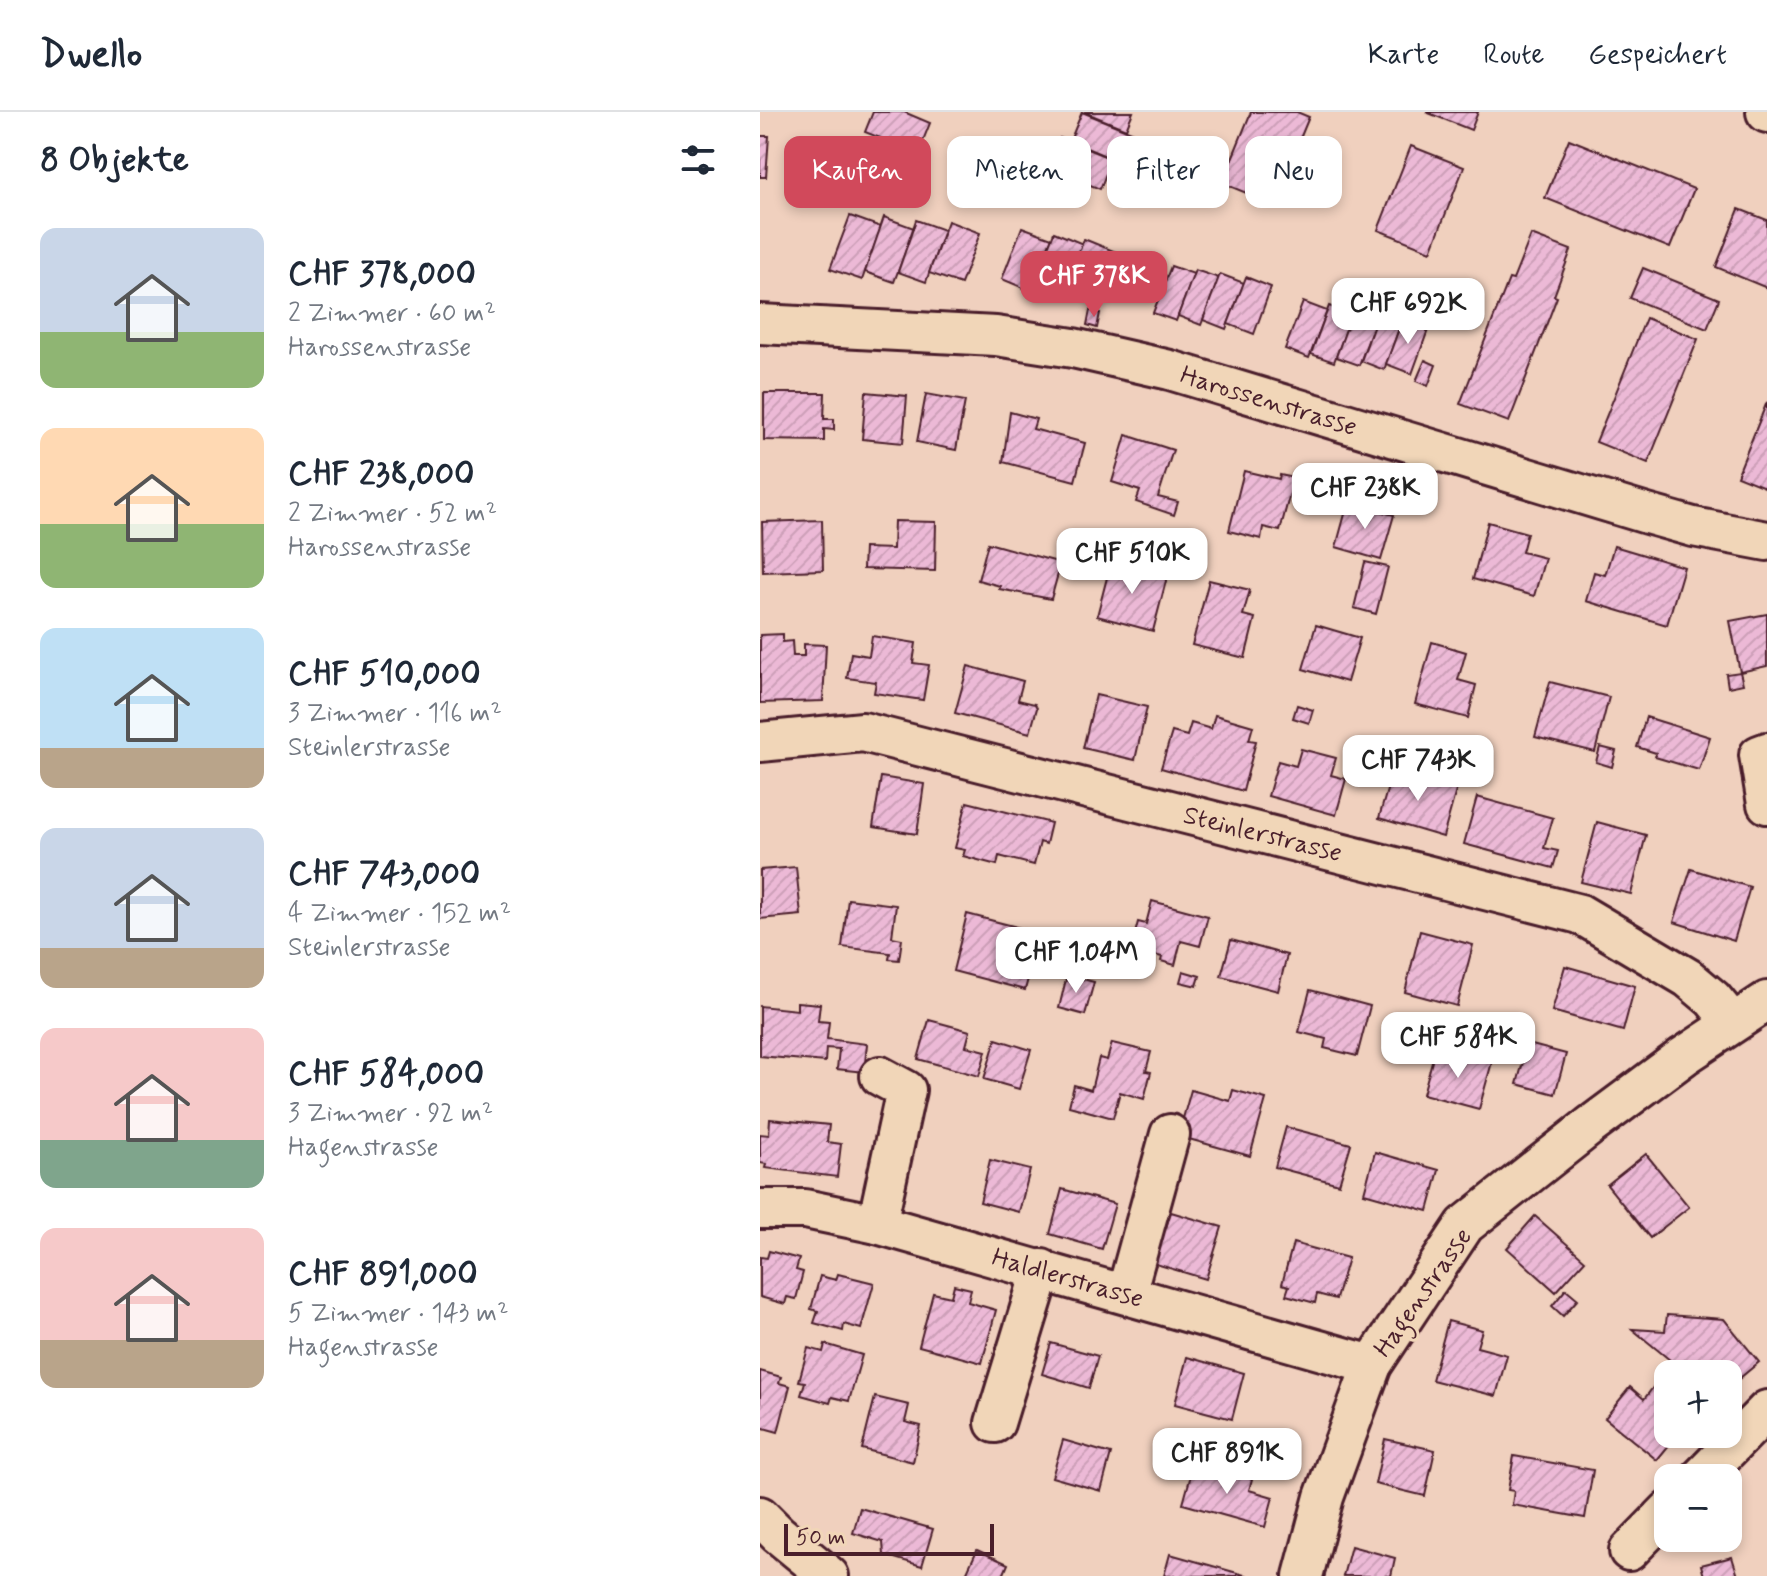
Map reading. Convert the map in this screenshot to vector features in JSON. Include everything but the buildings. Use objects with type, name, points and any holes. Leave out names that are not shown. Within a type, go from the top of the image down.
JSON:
[{"type":"street","name":"Harossenstrasse","points":[[760,324],[974,334],[1037,341],[1114,356],[1170,370],[1660,518],[1767,541]]},
{"type":"street","name":"Steinlerstrasse","points":[[760,742],[863,732],[1580,914],[1688,978],[1713,999],[1732,1022]]},
{"type":"street","points":[[1767,752],[1759,755],[1767,804]]},
{"type":"street","name":"Hagenstrasse","points":[[1303,1576],[1324,1497],[1372,1365],[1465,1225],[1590,1126],[1732,1022],[1767,1001]]},
{"type":"street","points":[[877,1224],[906,1090],[880,1076]]},
{"type":"street","points":[[1126,1294],[1170,1134]]},
{"type":"street","name":"Haldlerstrasse","points":[[760,1209],[805,1209],[877,1224],[1372,1365]]},
{"type":"street","points":[[995,1423],[1042,1269]]},
{"type":"street","points":[[1714,1464],[1767,1410]]},
{"type":"street","points":[[760,1516],[829,1576]]},
{"type":"street","points":[[1629,1551],[1654,1525]]}]
